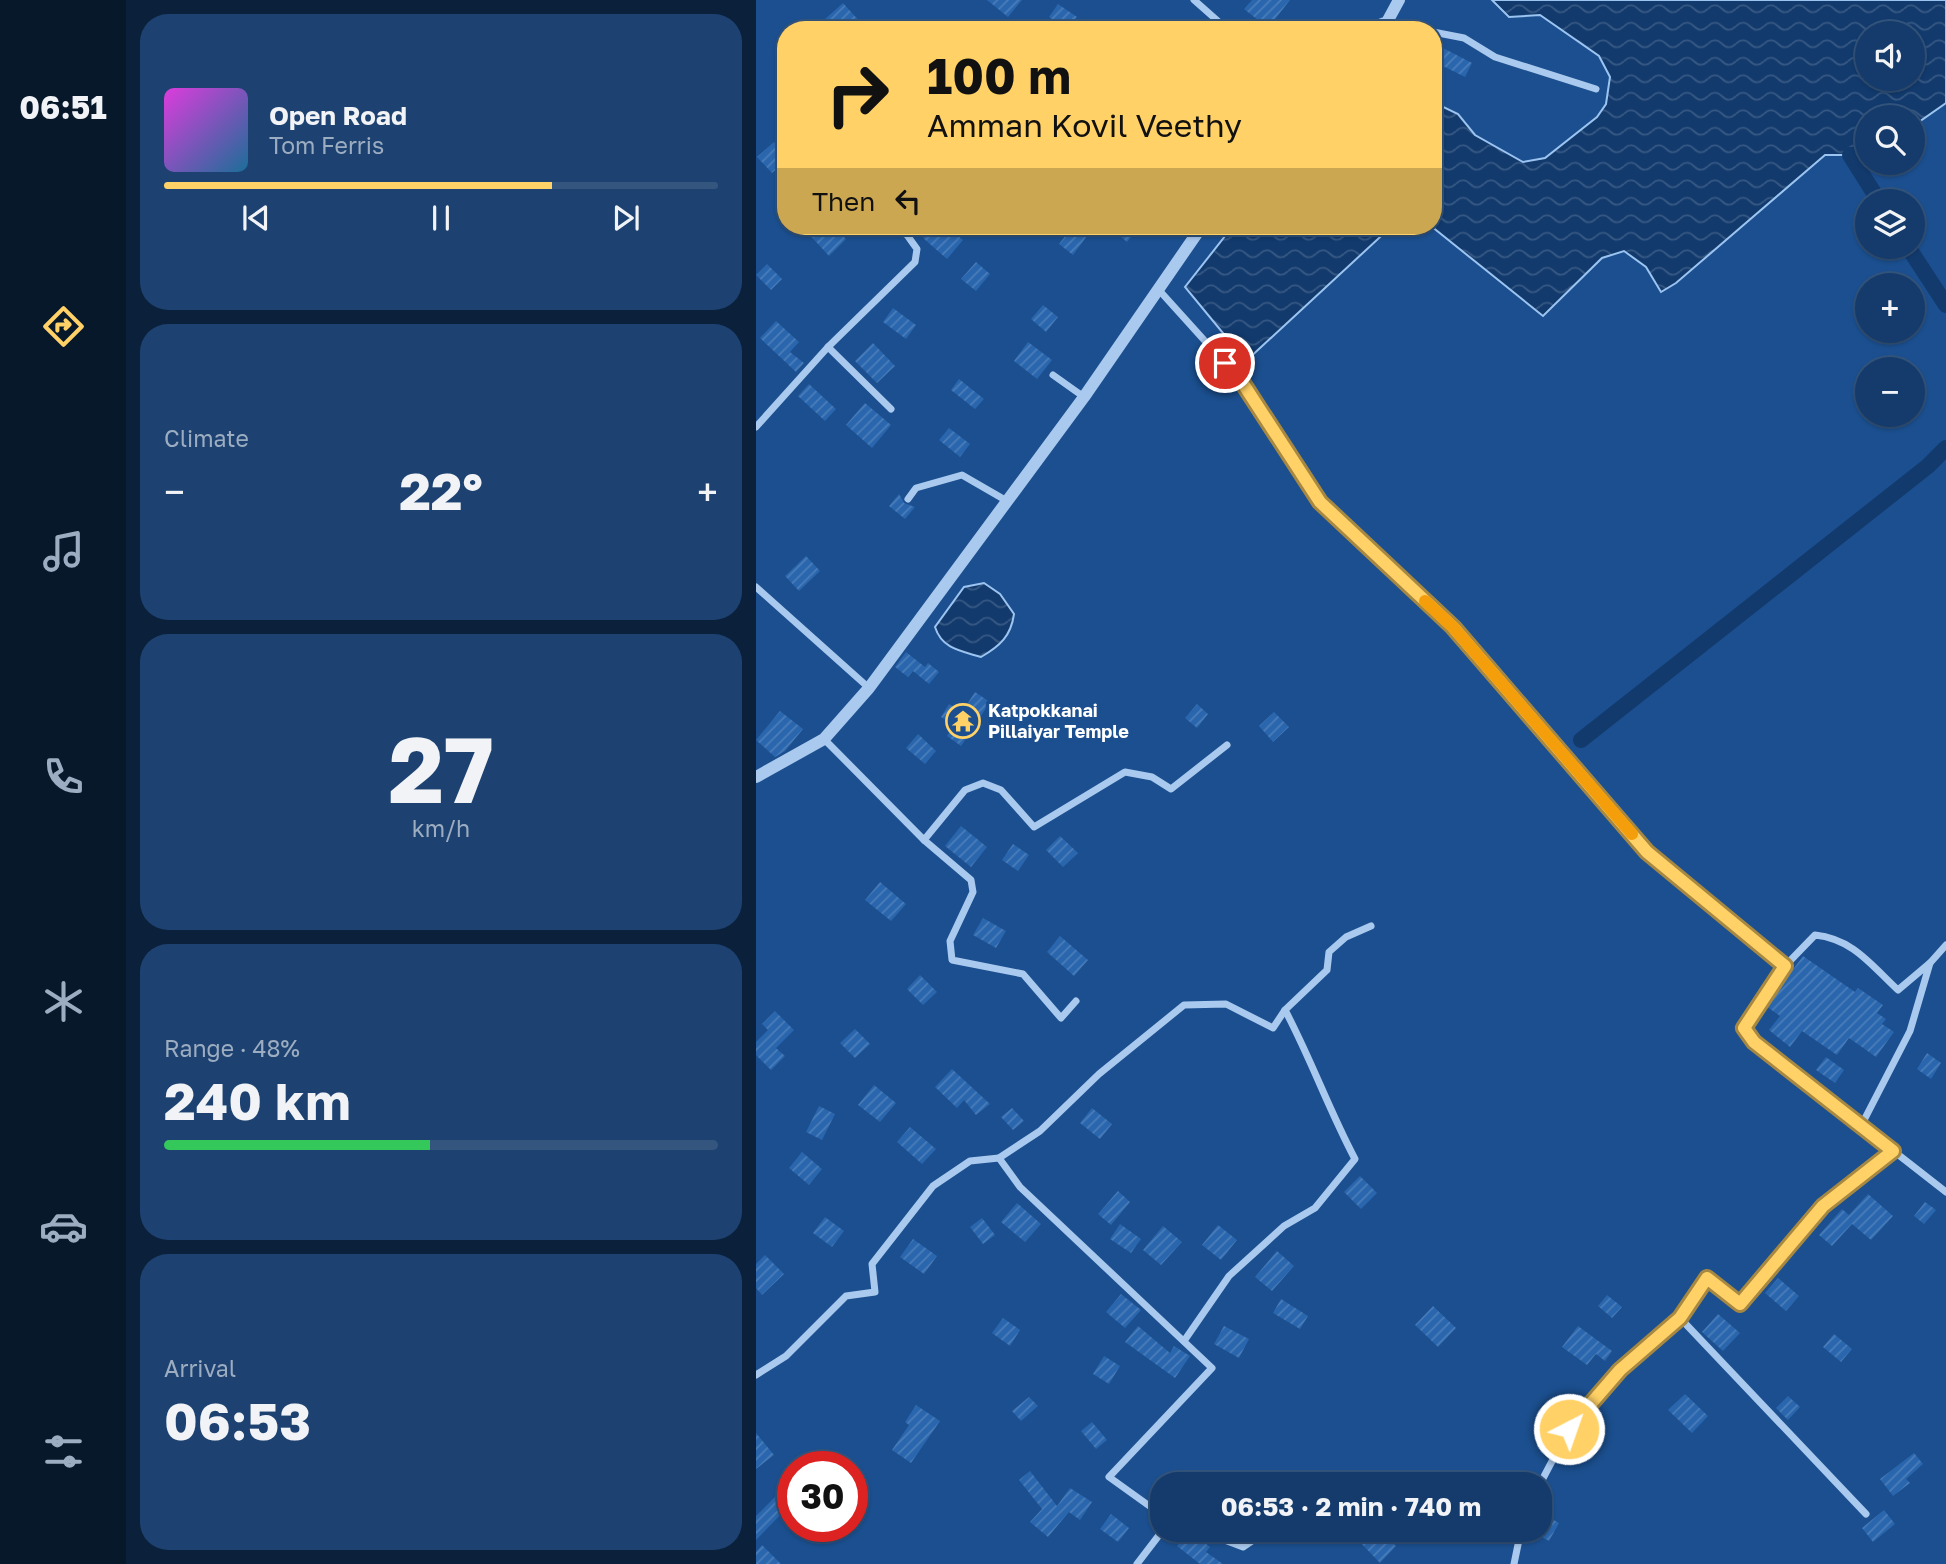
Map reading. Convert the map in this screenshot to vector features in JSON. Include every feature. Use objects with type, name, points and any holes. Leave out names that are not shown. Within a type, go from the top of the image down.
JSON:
[{"type":"street","points":[[1194,0],[1218,21]]},
{"type":"street","points":[[1388,21],[1399,0]]},
{"type":"street","points":[[1442,34],[1464,38],[1495,57],[1596,89]]},
{"type":"street","points":[[756,427],[828,347],[915,262],[917,249],[907,235]]},
{"type":"street","points":[[756,777],[824,739],[869,688],[1084,397],[1195,235]]},
{"type":"street","points":[[1158,289],[1242,382],[1320,502],[1453,627],[1647,852],[1785,966]]},
{"type":"street","points":[[828,347],[891,409]]},
{"type":"street","points":[[1053,375],[1084,397]]},
{"type":"street","points":[[908,499],[916,488],[962,475],[1007,502]]},
{"type":"street","points":[[756,587],[869,688]]},
{"type":"street","points":[[824,739],[924,840],[971,880],[973,892],[950,941],[952,960],[1023,974],[1061,1018],[1076,1000]]},
{"type":"street","points":[[924,840],[965,790],[983,783],[1001,790],[1034,827],[1125,772],[1152,777],[1171,789],[1227,744]]},
{"type":"street","points":[[756,1375],[786,1356],[846,1296],[875,1292],[872,1264],[933,1186],[970,1161],[999,1158],[1040,1131],[1099,1074],[1184,1005],[1226,1004],[1273,1028],[1285,1010],[1327,970],[1329,952],[1346,937],[1371,926]]},
{"type":"street","points":[[1946,945],[1930,963],[1898,990],[1849,944],[1836,937],[1815,935],[1785,966],[1744,1028],[1754,1042],[1946,1192]]},
{"type":"street","points":[[1861,1126],[1910,1031],[1930,963]]},
{"type":"street","points":[[1184,1341],[1229,1276],[1284,1226],[1315,1208],[1355,1159],[1328,1108],[1311,1058],[1285,1010]]},
{"type":"street","points":[[1546,1472],[1569,1429],[1620,1370],[1680,1318],[1707,1278],[1740,1304],[1823,1206],[1893,1151]]},
{"type":"street","points":[[999,1158],[1020,1186],[1212,1368],[1109,1477],[1150,1506]]},
{"type":"street","points":[[1680,1318],[1866,1514]]},
{"type":"street","points":[[1137,1564],[1154,1542]]},
{"type":"street","points":[[1230,1542],[1243,1547],[1250,1542]]},
{"type":"street","points":[[1514,1564],[1519,1542]]},
{"type":"water","points":[[1492,0],[1946,0],[1946,103],[1925,118],[1925,105],[1855,105],[1855,155],[1825,155],[1676,283],[1661,292],[1646,267],[1624,251],[1602,258],[1543,316],[1442,235],[1442,106],[1458,114],[1475,135],[1523,162],[1545,158],[1597,117],[1606,104],[1610,77],[1599,56],[1540,15],[1509,17]]},
{"type":"water","points":[[1226,235],[1382,235],[1246,361],[1185,287]]},
{"type":"water","points":[[984,583],[1000,594],[1014,614],[1003,640],[981,657],[947,645],[935,627],[964,587]]},
{"type":"building","points":[[987,0],[1022,0],[1008,17]]},
{"type":"building","points":[[1252,0],[1290,0],[1274,21],[1259,21],[1244,9]]},
{"type":"building","points":[[843,3],[859,21],[825,21]]},
{"type":"building","points":[[1058,4],[1077,17],[1074,21],[1055,21],[1049,17]]},
{"type":"building","points":[[1442,48],[1472,63],[1465,77],[1442,66]]},
{"type":"building","points":[[774,142],[777,146],[777,169],[772,173],[757,157]]},
{"type":"building","points":[[810,235],[842,235],[846,239],[829,256]]},
{"type":"building","points":[[926,235],[957,235],[963,240],[947,259],[923,238]]},
{"type":"building","points":[[1066,235],[1087,236],[1073,255],[1059,244]]},
{"type":"building","points":[[1119,235],[1133,235],[1127,242]]},
{"type":"building","points":[[976,262],[990,274],[976,291],[961,279]]},
{"type":"building","points":[[767,264],[782,279],[771,290],[756,275]]},
{"type":"building","points":[[1043,305],[1058,317],[1046,332],[1031,319]]},
{"type":"building","points":[[893,308],[916,325],[906,339],[883,322]]},
{"type":"building","points":[[776,321],[799,342],[790,352],[804,363],[796,372],[760,338]]},
{"type":"building","points":[[1028,342],[1052,360],[1037,379],[1014,361]]},
{"type":"building","points":[[873,343],[895,366],[877,383],[855,361]]},
{"type":"building","points":[[959,379],[984,399],[975,409],[951,390]]},
{"type":"building","points":[[809,384],[836,409],[825,421],[798,396]]},
{"type":"building","points":[[865,403],[891,425],[872,448],[846,425]]},
{"type":"building","points":[[949,428],[970,444],[960,457],[939,440]]},
{"type":"building","points":[[899,494],[904,503],[915,507],[905,519],[889,506]]},
{"type":"building","points":[[806,556],[820,571],[799,591],[785,576]]},
{"type":"building","points":[[906,652],[925,667],[928,663],[939,672],[929,684],[913,671],[908,677],[895,667]]},
{"type":"building","name":"Katpokkanai Pillaiyar Temple","points":[[975,692],[990,702],[961,746],[947,736],[954,725],[941,717],[949,704],[962,712]]},
{"type":"building","points":[[1197,704],[1208,714],[1197,728],[1185,718]]},
{"type":"building","points":[[780,711],[803,729],[785,751],[775,757],[756,740]]},
{"type":"building","points":[[1274,712],[1289,727],[1273,742],[1259,726]]},
{"type":"building","points":[[918,734],[936,751],[925,764],[906,748]]},
{"type":"building","points":[[961,826],[987,847],[971,867],[945,846]]},
{"type":"building","points":[[1060,836],[1078,853],[1063,867],[1046,850]]},
{"type":"building","points":[[1013,844],[1029,855],[1018,871],[1002,860]]},
{"type":"building","points":[[880,882],[906,904],[891,921],[865,900]]},
{"type":"building","points":[[983,918],[1006,931],[996,948],[973,935]]},
{"type":"building","points":[[1060,936],[1088,960],[1074,976],[1047,952]]},
{"type":"building","points":[[1803,956],[1855,992],[1858,988],[1883,1005],[1877,1013],[1886,1019],[1882,1024],[1894,1032],[1876,1057],[1849,1038],[1837,1055],[1802,1031],[1790,1047],[1769,1030],[1780,1016],[1766,1006]]},
{"type":"building","points":[[920,975],[937,992],[923,1005],[907,989]]},
{"type":"building","points":[[775,1011],[794,1030],[776,1048],[785,1056],[771,1070],[756,1055],[756,1042],[768,1030],[762,1024]]},
{"type":"building","points":[[855,1029],[870,1044],[855,1058],[840,1043]]},
{"type":"building","points":[[1927,1053],[1941,1063],[1931,1079],[1917,1069]]},
{"type":"building","points":[[1826,1057],[1844,1070],[1835,1083],[1816,1070]]},
{"type":"building","points":[[952,1069],[990,1104],[976,1115],[964,1100],[957,1108],[935,1087]]},
{"type":"building","points":[[874,1085],[896,1103],[880,1122],[858,1105]]},
{"type":"building","points":[[819,1106],[835,1114],[822,1140],[806,1132]]},
{"type":"building","points":[[1012,1108],[1024,1121],[1013,1130],[1001,1117]]},
{"type":"building","points":[[1092,1108],[1112,1124],[1100,1139],[1080,1123]]},
{"type":"building","points":[[910,1127],[936,1149],[922,1164],[897,1142]]},
{"type":"building","points":[[802,1152],[822,1169],[809,1185],[789,1168]]},
{"type":"building","points":[[1360,1176],[1377,1193],[1361,1209],[1344,1192]]},
{"type":"building","points":[[1118,1191],[1130,1202],[1111,1225],[1098,1214]]},
{"type":"building","points":[[1868,1194],[1893,1216],[1871,1240],[1852,1224],[1832,1246],[1819,1235],[1842,1209],[1849,1215]]},
{"type":"building","points":[[1925,1202],[1936,1210],[1924,1224],[1914,1216]]},
{"type":"building","points":[[1017,1203],[1041,1224],[1025,1242],[1001,1222]]},
{"type":"building","points":[[825,1217],[844,1231],[832,1247],[813,1233]]},
{"type":"building","points":[[982,1218],[995,1235],[983,1244],[970,1227]]},
{"type":"building","points":[[1120,1224],[1141,1239],[1131,1253],[1110,1239]]},
{"type":"building","points":[[1218,1225],[1237,1240],[1221,1260],[1202,1245]]},
{"type":"building","points":[[1163,1226],[1182,1242],[1161,1265],[1143,1250]]},
{"type":"building","points":[[913,1239],[937,1256],[924,1274],[900,1257]]},
{"type":"building","points":[[1277,1251],[1294,1266],[1272,1291],[1255,1277]]},
{"type":"building","points":[[765,1255],[784,1274],[762,1295],[756,1288],[756,1264]]},
{"type":"building","points":[[1778,1278],[1799,1296],[1786,1311],[1765,1293]]},
{"type":"building","points":[[1121,1294],[1141,1310],[1125,1328],[1106,1312]]},
{"type":"building","points":[[1607,1295],[1622,1307],[1612,1318],[1598,1306]]},
{"type":"building","points":[[1281,1299],[1308,1316],[1300,1329],[1273,1313]]},
{"type":"building","points":[[1433,1306],[1456,1328],[1438,1347],[1415,1325]]},
{"type":"building","points":[[1718,1314],[1740,1333],[1723,1351],[1702,1332]]},
{"type":"building","points":[[1003,1318],[1020,1330],[1010,1346],[992,1333]]},
{"type":"building","points":[[1138,1326],[1170,1353],[1174,1346],[1190,1356],[1175,1378],[1125,1342]]},
{"type":"building","points":[[1224,1326],[1249,1339],[1239,1358],[1214,1344]]},
{"type":"building","points":[[1578,1326],[1612,1351],[1605,1361],[1596,1354],[1587,1365],[1562,1347]]},
{"type":"building","points":[[1834,1334],[1852,1349],[1841,1362],[1823,1347]]},
{"type":"building","points":[[1104,1356],[1120,1366],[1109,1384],[1093,1374]]},
{"type":"building","points":[[1685,1394],[1708,1416],[1692,1433],[1668,1410]]},
{"type":"building","points":[[1788,1396],[1800,1407],[1788,1420],[1776,1408]]},
{"type":"building","points":[[1029,1397],[1038,1406],[1021,1421],[1012,1411]]},
{"type":"building","points":[[916,1405],[940,1421],[911,1463],[892,1450],[909,1425],[905,1422]]},
{"type":"building","points":[[1092,1422],[1107,1440],[1096,1449],[1081,1431]]},
{"type":"building","points":[[756,1433],[774,1455],[756,1469]]},
{"type":"building","points":[[1914,1453],[1923,1464],[1906,1479],[1910,1483],[1893,1496],[1880,1479]]},
{"type":"building","points":[[1030,1471],[1057,1506],[1070,1488],[1092,1502],[1080,1520],[1069,1512],[1048,1537],[1030,1522],[1042,1509],[1019,1480]]},
{"type":"building","points":[[777,1497],[777,1518],[756,1540],[756,1516]]},
{"type":"building","points":[[1884,1510],[1895,1524],[1873,1542],[1862,1528]]},
{"type":"building","points":[[1111,1514],[1129,1528],[1118,1542],[1100,1529]]},
{"type":"building","points":[[1552,1519],[1559,1523],[1552,1536]]},
{"type":"building","points":[[1180,1542],[1203,1542],[1210,1547],[1206,1552],[1223,1564],[1200,1564],[1177,1546]]},
{"type":"building","points":[[1360,1542],[1392,1542],[1396,1546],[1380,1563]]},
{"type":"building","points":[[762,1545],[781,1564],[756,1564],[756,1552]]},
{"type":"waterway","points":[[1850,155],[1871,189]]},
{"type":"waterway","points":[[1916,259],[1946,305]]},
{"type":"waterway","points":[[1581,740],[1928,466],[1946,448]]},
{"type":"slow traffic","points":[[1425,601],[1453,627],[1632,834]]},
{"type":"place","name":"Katpokkanai Pillaiyar Temple","points":[[963,721]]},
{"type":"route","points":[[1225,363],[1242,382],[1320,502],[1453,627],[1647,852],[1785,966],[1744,1028],[1754,1042],[1893,1151],[1823,1206],[1740,1304],[1707,1278],[1680,1318],[1620,1370],[1569,1429]]}]
